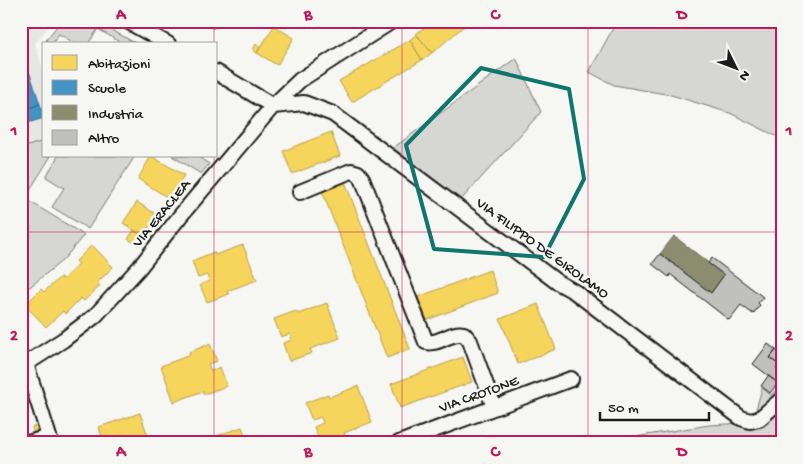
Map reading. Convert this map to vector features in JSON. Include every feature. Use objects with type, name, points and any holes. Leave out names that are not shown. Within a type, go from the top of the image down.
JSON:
[{"type":"street","points":[[127,21],[164,42]]},
{"type":"street","name":"VIA ERACLEA","points":[[24,366],[95,316],[140,268],[181,215],[273,106],[300,80],[392,21]]},
{"type":"street","points":[[218,73],[273,106]]},
{"type":"street","name":"VIA FILIPPO DE GIROLAMO","points":[[273,106],[304,103],[333,114],[557,282],[575,292],[741,418],[750,421],[759,419],[782,399]]},
{"type":"street","points":[[300,192],[351,171],[358,173],[362,178],[426,342],[433,344],[458,333],[464,334],[470,341],[494,407]]},
{"type":"street","points":[[24,366],[50,440],[28,443]]},
{"type":"street","name":"VIA CROTONE","points":[[399,443],[571,379]]},
{"type":"highlighted area","points":[[481,68],[569,89],[584,179],[544,257],[434,249],[406,145]]},
{"type":"shaded area","points":[[21,21],[53,21],[35,44],[42,66],[42,142],[21,148]]},
{"type":"shaded area","points":[[61,21],[95,21],[133,42],[120,42],[98,29],[89,42],[73,42],[59,34],[53,42],[46,40]]},
{"type":"shaded area","points":[[617,21],[782,21],[782,139],[730,113],[671,95],[614,85],[589,72]]},
{"type":"shaded area","points":[[516,58],[541,112],[461,200],[393,148]]},
{"type":"shaded area","points":[[42,142],[42,158],[50,158],[21,201],[21,148]]},
{"type":"shaded area","points":[[57,158],[134,158],[88,229],[52,207],[64,188],[46,177]]},
{"type":"shaded area","points":[[175,158],[200,158],[209,164],[201,174]]},
{"type":"shaded area","points":[[29,201],[84,235],[63,260],[21,294],[21,210]]},
{"type":"shaded area","points":[[782,383],[782,443],[535,443],[540,438],[555,442],[580,439],[603,442],[709,425],[744,423],[755,413],[762,388],[771,395]]},
{"type":"building: Abitazioni","points":[[202,21],[218,21],[213,29]]},
{"type":"building: Abitazioni","points":[[316,21],[327,21],[323,26]]},
{"type":"building: Abitazioni","points":[[432,21],[470,21],[432,53],[416,34]]},
{"type":"building: Abitazioni","points":[[274,26],[294,38],[277,65],[257,53]]},
{"type":"building: Abitazioni","points":[[416,34],[432,53],[422,60],[410,40]]},
{"type":"building: Abitazioni","points":[[410,40],[422,60],[352,102],[339,81]]},
{"type":"building: Abitazioni","points":[[256,44],[260,47],[257,53],[253,50]]},
{"type":"building: Abitazioni","points":[[331,132],[340,156],[292,174],[283,151]]},
{"type":"building: Abitazioni","points":[[150,158],[154,158],[184,175],[170,199],[138,179]]},
{"type":"building: Abitazioni","points":[[345,182],[410,349],[387,358],[322,191]]},
{"type":"building: Abitazioni","points":[[137,202],[157,215],[143,236],[123,223]]},
{"type":"building: Abitazioni","points":[[134,230],[143,236],[138,245],[128,239]]},
{"type":"building: Abitazioni","points":[[92,245],[113,267],[97,283],[100,286],[84,301],[81,298],[65,314],[63,311],[46,327],[25,305],[41,289],[44,292],[60,277],[63,279],[79,264],[76,261]]},
{"type":"building: Abitazioni","points":[[243,245],[257,280],[227,291],[229,294],[207,302],[200,285],[209,281],[207,275],[198,278],[192,261],[214,252],[215,255]]},
{"type":"building: Abitazioni","points":[[490,270],[498,293],[427,320],[418,297]]},
{"type":"building: Abitazioni","points":[[327,303],[340,338],[310,349],[312,353],[289,361],[283,343],[292,340],[290,334],[281,337],[274,319],[296,311],[298,314]]},
{"type":"building: Abitazioni","points":[[538,304],[556,349],[518,364],[500,319]]},
{"type":"building: Abitazioni","points":[[210,344],[217,361],[208,364],[211,371],[220,367],[227,386],[204,394],[203,391],[174,402],[161,366],[190,355],[189,352]]},
{"type":"building: Abitazioni","points":[[463,357],[472,382],[400,408],[391,384]]},
{"type":"building: Abitazioni","points":[[358,386],[372,422],[344,433],[345,436],[327,443],[320,443],[314,427],[323,423],[321,417],[312,420],[305,403],[328,394],[329,397]]},
{"type":"building: Abitazioni","points":[[140,413],[150,442],[104,443],[99,427]]},
{"type":"building: Abitazioni","points":[[36,426],[38,433],[34,434],[32,427]]},
{"type":"building: Abitazioni","points":[[242,427],[248,443],[209,443],[221,438],[219,435]]},
{"type":"building: Scuole","points":[[21,47],[40,104],[21,111]]},
{"type":"building: Scuole","points":[[40,104],[42,119],[21,125],[21,111]]},
{"type":"building: Industria","points":[[674,236],[724,275],[711,293],[660,254]]},
{"type":"building: Altro","points":[[660,254],[711,293],[724,275],[708,263],[712,258],[763,297],[758,303],[760,305],[753,314],[741,305],[729,320],[670,274],[669,277],[652,264]]},
{"type":"building: Altro","points":[[768,344],[776,350],[770,358],[779,365],[776,368],[782,373],[782,378],[778,383],[753,364]]},
{"type":"building: Altro","points":[[776,350],[782,354],[782,361],[779,365],[770,358]]},
{"type":"building: Altro","points":[[768,376],[778,383],[770,393],[761,386]]}]
